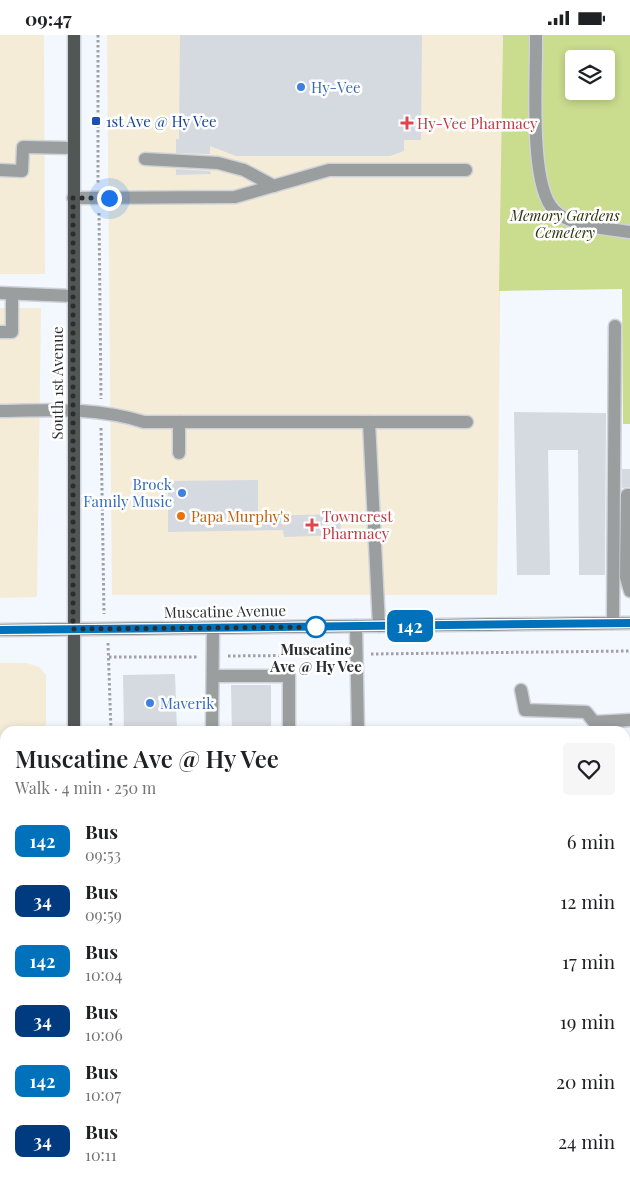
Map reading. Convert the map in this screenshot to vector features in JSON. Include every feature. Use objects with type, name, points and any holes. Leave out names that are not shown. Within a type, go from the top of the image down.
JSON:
[{"type":"main road","name":"South 1st Avenue","points":[[74,35],[74,726]]},
{"type":"main road","name":"Muscatine Avenue","points":[[0,630],[630,623]]},
{"type":"street","points":[[536,35],[537,163],[542,189],[554,210],[571,220],[630,232]]},
{"type":"street","points":[[0,170],[22,171],[23,147],[73,148]]},
{"type":"street","points":[[145,159],[218,163],[244,170],[274,186]]},
{"type":"street","points":[[73,198],[234,197],[329,170],[466,170]]},
{"type":"street","points":[[0,332],[12,332],[6,293],[73,296]]},
{"type":"street","points":[[613,623],[615,326]]},
{"type":"street","points":[[0,411],[73,409],[101,411],[144,422],[467,422]]},
{"type":"street","points":[[179,421],[179,453]]},
{"type":"street","points":[[369,422],[379,626]]},
{"type":"street","points":[[630,495],[627,495],[626,577],[630,591]]},
{"type":"street","points":[[356,627],[358,726]]},
{"type":"street","points":[[212,726],[213,628]]},
{"type":"street","points":[[213,676],[289,676],[289,726]]},
{"type":"street","points":[[520,690],[525,710],[586,712],[594,722],[630,720]]},
{"type":"path","points":[[98,35],[102,598]]},
{"type":"path","points":[[109,657],[111,726]]},
{"type":"shaded area","points":[[0,35],[44,35],[45,274],[0,274]]},
{"type":"shaded area","points":[[107,35],[503,35],[497,595],[112,595]]},
{"type":"shaded area","points":[[0,308],[41,308],[37,597],[0,598]]},
{"type":"shaded area","points":[[0,663],[26,663],[39,667],[46,675],[46,726],[0,726]]},
{"type":"green space","name":"Memory Gardens Cemetery","points":[[503,35],[630,35],[630,424],[623,424],[622,289],[499,291]]},
{"type":"building","name":"Hy-Vee","points":[[180,35],[422,35],[421,140],[404,140],[404,151],[390,156],[236,156],[210,146],[210,154],[176,153],[176,139],[179,139]]},
{"type":"building","points":[[176,169],[210,171],[211,174],[176,175]]},
{"type":"building","points":[[514,412],[606,413],[605,575],[579,575],[578,450],[548,450],[550,575],[517,575]]},
{"type":"building","points":[[622,469],[630,469],[630,487],[622,488]]},
{"type":"building","points":[[258,480],[258,516],[340,514],[341,535],[284,537],[283,530],[168,532],[168,481]]},
{"type":"building","name":"Maverik","points":[[175,674],[177,726],[124,726],[123,675]]},
{"type":"building","points":[[231,685],[271,685],[271,726],[232,726]]},
{"type":"bus line","name":"142","points":[[0,630],[630,623]]},
{"type":"place","name":"Hy-Vee","points":[[301,87]]},
{"type":"place","name":"1st Ave @ Hy Vee","points":[[96,121]]},
{"type":"place","name":"Hy-Vee Pharmacy","points":[[407,123]]},
{"type":"place","name":"Brock Family Music","points":[[182,493]]},
{"type":"place","name":"Papa Murphy's","points":[[181,516]]},
{"type":"place","name":"Towncrest Pharmacy","points":[[312,525]]},
{"type":"place","name":"Muscatine Ave @ Hy Vee","points":[[316,627]]},
{"type":"place","name":"Maverik","points":[[150,703]]},
{"type":"route","points":[[109,198],[73,198],[73,629],[320,627],[316,627]]}]
